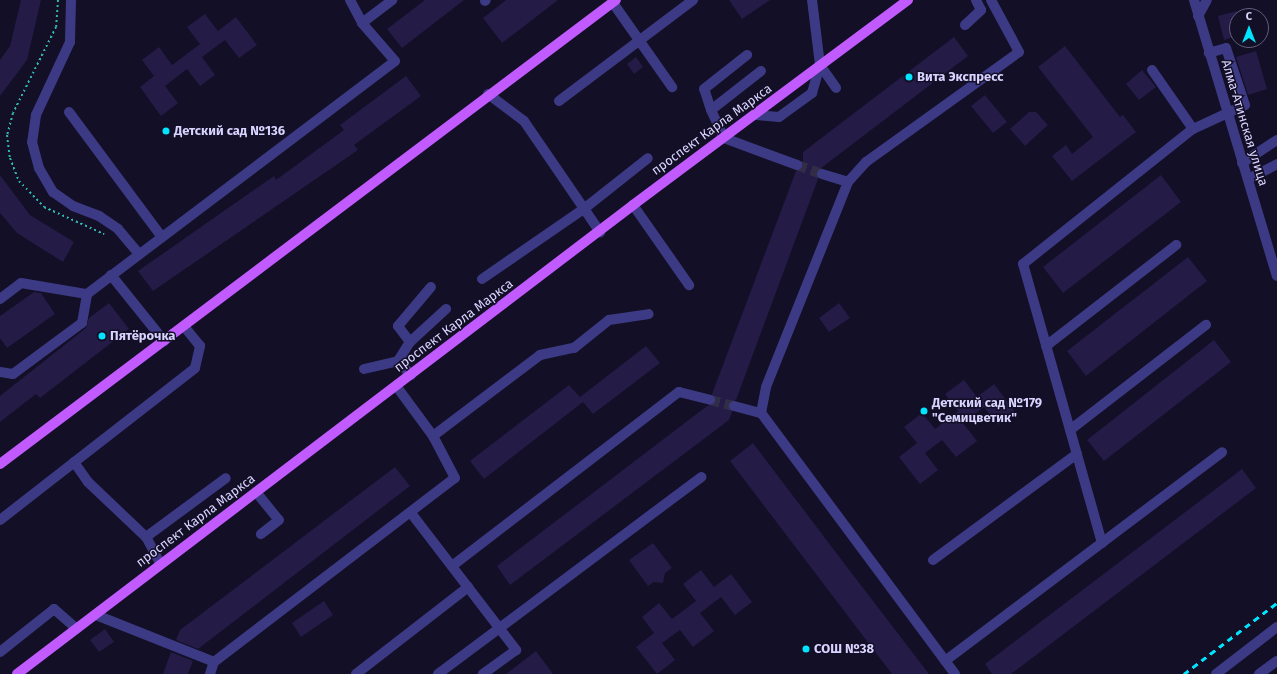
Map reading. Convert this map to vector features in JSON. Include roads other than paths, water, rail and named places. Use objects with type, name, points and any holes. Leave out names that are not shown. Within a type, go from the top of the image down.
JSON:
[{"type":"main road","name":"проспект Карла Маркса","points":[[17,674],[96,615],[160,564],[397,387],[411,374],[600,232],[633,205],[757,115],[820,65],[908,0]]},
{"type":"main road","points":[[0,464],[184,326],[488,94],[614,1]]},
{"type":"street","points":[[71,0],[70,42],[36,115],[32,142],[39,168],[53,192],[73,206],[112,225],[139,254]]},
{"type":"street","points":[[0,372],[13,374],[82,323],[87,294],[395,62],[362,23],[350,0]]},
{"type":"street","points":[[362,23],[392,0]]},
{"type":"street","points":[[560,101],[640,42],[693,0]]},
{"type":"street","points":[[757,115],[779,117],[812,93],[820,65],[812,0]]},
{"type":"street","points":[[965,25],[981,10],[976,0]]},
{"type":"street","points":[[761,413],[766,387],[848,182],[866,162],[1019,52],[991,0]]},
{"type":"street","name":"Алма-Атинская улица","points":[[1194,0],[1277,276]]},
{"type":"street","points":[[1198,16],[1207,0]]},
{"type":"street","points":[[614,1],[640,42],[672,87]]},
{"type":"street","points":[[1102,543],[1023,264],[1193,129],[1245,105],[1226,48],[1209,53]]},
{"type":"street","points":[[747,55],[704,89],[711,110],[724,138],[796,166]]},
{"type":"street","points":[[820,65],[836,88]]},
{"type":"street","points":[[1152,70],[1193,129]]},
{"type":"street","points":[[711,110],[761,71]]},
{"type":"street","points":[[488,94],[524,121],[600,232]]},
{"type":"street","points":[[69,112],[162,237]]},
{"type":"street","points":[[1242,163],[1277,140]]},
{"type":"street","points":[[482,279],[585,208],[648,158]]},
{"type":"street","points":[[1248,179],[1277,164]]},
{"type":"street","points":[[822,174],[848,182]]},
{"type":"street","points":[[633,205],[689,284]]},
{"type":"street","points":[[1046,346],[1176,245]]},
{"type":"street","points":[[111,275],[164,341]]},
{"type":"street","points":[[0,299],[21,282],[87,294]]},
{"type":"street","points":[[410,342],[398,326],[431,287]]},
{"type":"street","points":[[364,369],[398,361],[410,342],[446,309]]},
{"type":"street","points":[[432,436],[540,355],[574,348],[610,320],[649,314]]},
{"type":"street","points":[[1070,430],[1206,325]]},
{"type":"street","points":[[0,520],[194,368],[200,346],[184,326]]},
{"type":"street","points":[[398,361],[411,374]]},
{"type":"street","points":[[210,674],[214,662],[412,513],[455,478],[432,436],[397,387]]},
{"type":"street","points":[[452,566],[679,392],[710,400]]},
{"type":"street","points":[[734,406],[761,413],[955,674]]},
{"type":"street","points":[[945,661],[1222,452]]},
{"type":"street","points":[[933,560],[1077,454]]},
{"type":"street","points":[[74,462],[88,482],[146,537],[160,564]]},
{"type":"street","points":[[438,674],[701,477]]},
{"type":"street","points":[[146,537],[226,478]]},
{"type":"street","points":[[256,492],[279,520],[261,534]]},
{"type":"street","points":[[412,513],[501,628],[516,650],[483,674]]},
{"type":"street","points":[[356,674],[468,586]]},
{"type":"street","points":[[0,652],[54,609],[77,629]]},
{"type":"street","points":[[96,615],[214,662]]},
{"type":"street","points":[[1216,674],[1277,627]]},
{"type":"street","points":[[1259,674],[1277,662]]},
{"type":"tunnel","points":[[797,165],[822,174]]},
{"type":"tunnel","points":[[710,400],[734,406]]},
{"type":"railway","points":[[1184,674],[1277,603]]},
{"type":"place","name":"Вита Экспресс","points":[[909,77]]},
{"type":"place","name":"Детский сад №136","points":[[166,131]]},
{"type":"place","name":"Пятёрочка","points":[[102,336]]},
{"type":"place","name":"Детский сад №179 \"Семицветик\"","points":[[924,411]]},
{"type":"place","name":"СОШ №38","points":[[806,649]]}]
